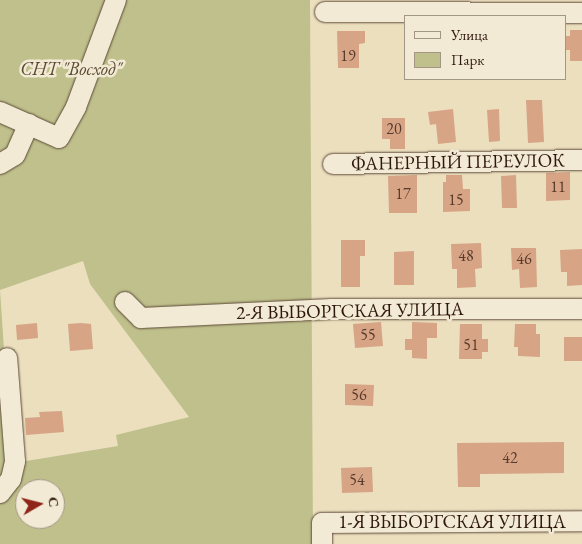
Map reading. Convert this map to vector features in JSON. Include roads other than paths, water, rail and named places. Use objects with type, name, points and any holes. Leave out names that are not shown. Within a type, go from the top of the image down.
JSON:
[{"type":"street","points":[[0,112],[58,138],[76,107],[112,1]]},
{"type":"street","points":[[325,12],[582,12]]},
{"type":"street","points":[[0,164],[15,155],[29,124]]},
{"type":"street","name":"ФАНЕРНЫЙ ПЕРЕУЛОК","points":[[333,164],[582,160]]},
{"type":"street","name":"2-Я ВЫБОРГСКАЯ УЛИЦА","points":[[125,302],[141,318],[332,308],[582,308]]},
{"type":"street","points":[[0,493],[11,479],[15,461],[7,358]]},
{"type":"street","name":"1-Я ВЫБОРГСКАЯ УЛИЦА","points":[[322,544],[322,523],[582,521]]},
{"type":"park label","name":"СНТ \"Восход\"","points":[[71,69]]}]
